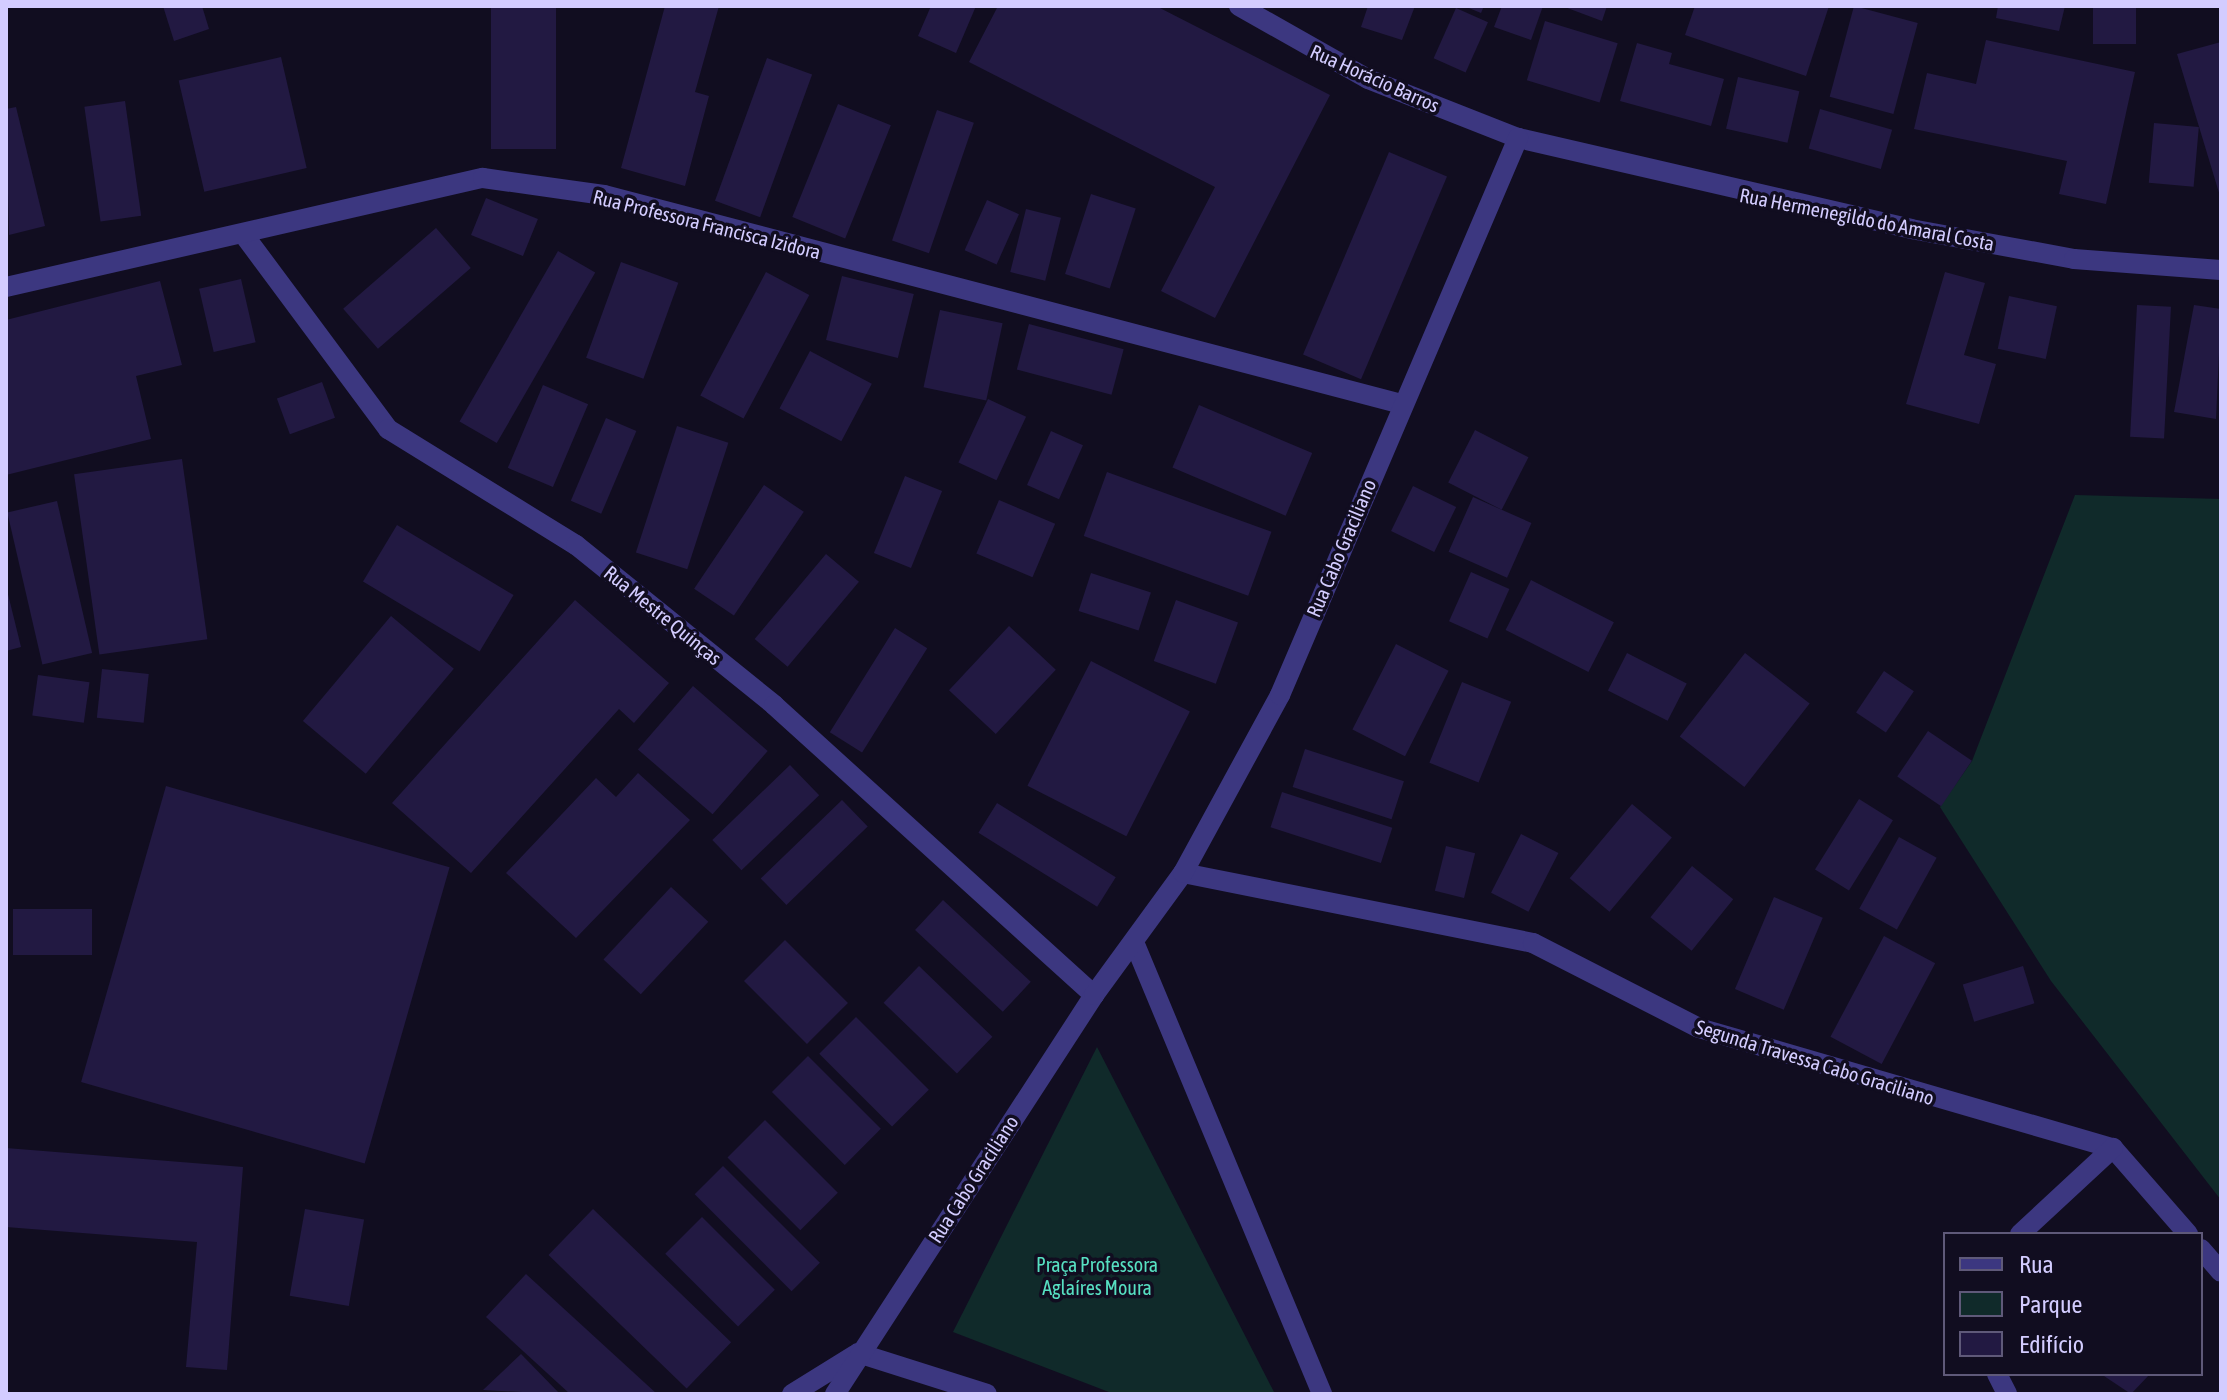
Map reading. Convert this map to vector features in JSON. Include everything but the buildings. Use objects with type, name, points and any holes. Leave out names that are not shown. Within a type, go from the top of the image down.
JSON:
[{"type":"street","name":"Rua Horácio Barros","points":[[1239,6],[1368,79],[1518,138]]},
{"type":"street","name":"Rua Hermenegildo do Amaral Costa","points":[[1518,138],[1911,229],[2074,259],[2221,270]]},
{"type":"street","name":"Rua Cabo Graciliano","points":[[792,1394],[858,1353],[1094,995],[1183,873],[1280,695],[1518,138]]},
{"type":"street","name":"Rua Professora Francisca Izidora","points":[[6,287],[483,178],[604,195],[1402,404]]},
{"type":"street","name":"Rua Mestre Quinças","points":[[244,235],[388,429],[576,545],[774,705],[1094,995]]},
{"type":"street","name":"Segunda Travessa Cabo Graciliano","points":[[1183,873],[1533,943],[1699,1028],[2113,1148]]},
{"type":"street","points":[[1134,942],[1322,1394]]},
{"type":"street","points":[[2022,1232],[2113,1148],[2186,1232]]},
{"type":"street","points":[[2203,1251],[2221,1272]]},
{"type":"street","points":[[835,1394],[858,1353],[987,1394]]},
{"type":"street","points":[[1998,1376],[2007,1394]]},
{"type":"green space","points":[[2075,495],[2221,499],[2221,1200],[2051,981],[1940,807],[1972,761]]},
{"type":"green space","name":"Praça Professora Aglaíres Moura","points":[[1097,1047],[1275,1394],[1114,1394],[953,1332]]}]
